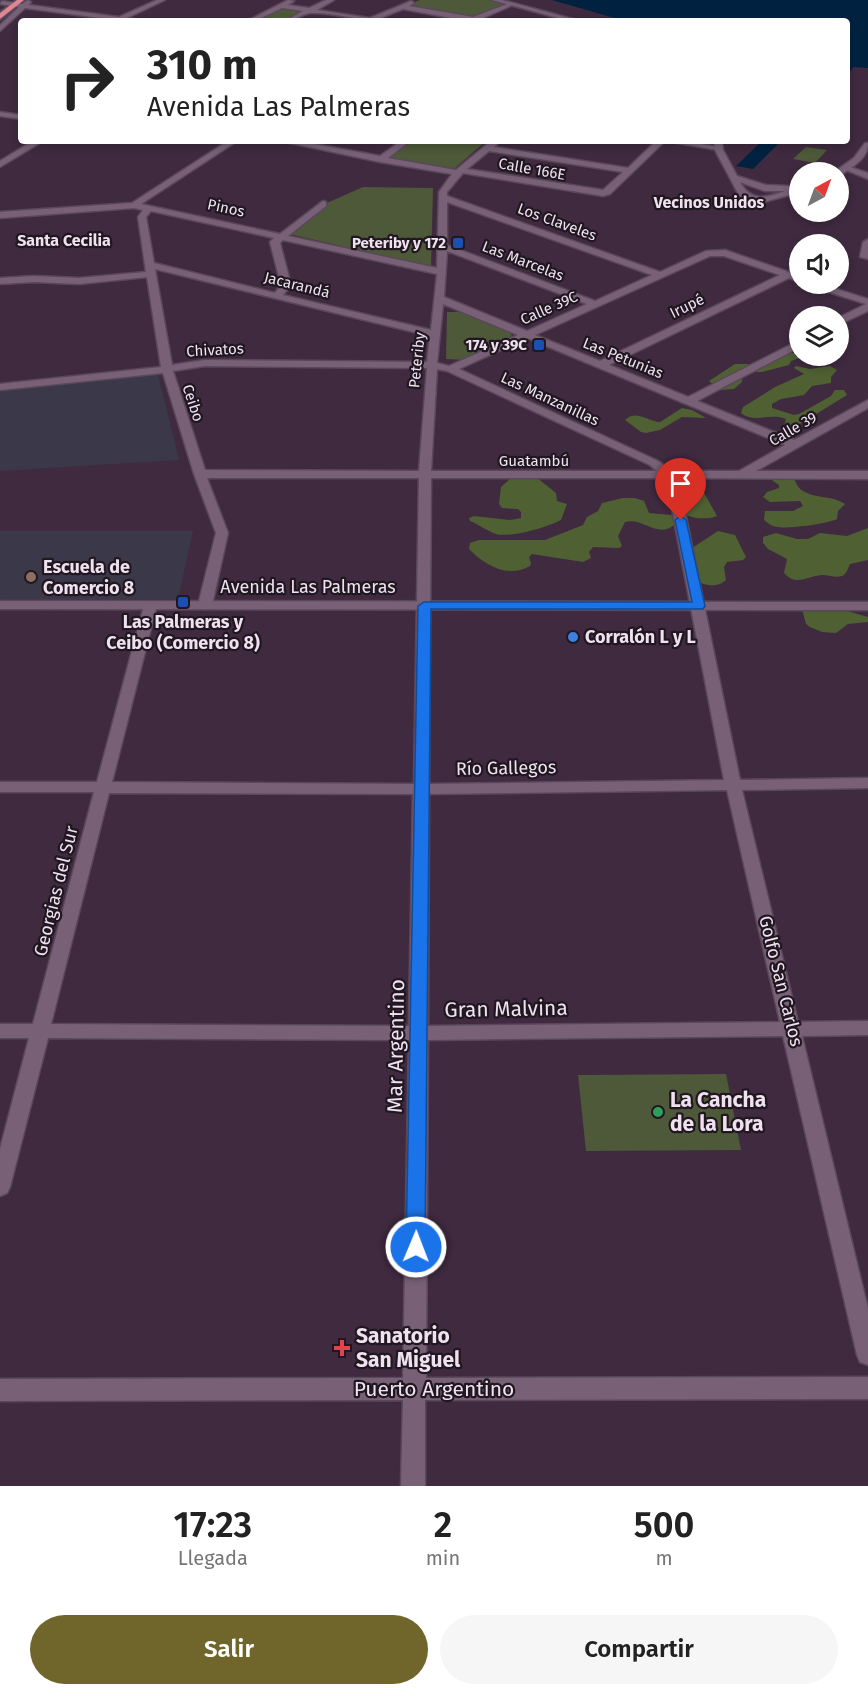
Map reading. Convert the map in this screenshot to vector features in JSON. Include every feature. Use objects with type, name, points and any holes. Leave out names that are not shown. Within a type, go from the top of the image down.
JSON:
[{"type":"street","points":[[8,6],[31,0]]},
{"type":"street","points":[[122,18],[162,0]]},
{"type":"street","points":[[256,18],[294,0]]},
{"type":"street","points":[[294,18],[331,0]]},
{"type":"street","points":[[378,18],[419,0]]},
{"type":"street","points":[[495,0],[566,18]]},
{"type":"street","points":[[477,18],[512,4]]},
{"type":"street","points":[[8,6],[14,14]]},
{"type":"street","points":[[8,6],[14,14]]},
{"type":"street","points":[[8,6],[111,18]]},
{"type":"street","points":[[282,6],[363,18]]},
{"type":"street","points":[[403,7],[461,18]]},
{"type":"street","points":[[0,29],[14,14]]},
{"type":"street","points":[[0,114],[18,117]]},
{"type":"street","points":[[0,165],[34,144]]},
{"type":"street","points":[[134,205],[228,144]]},
{"type":"street","name":"Calle 166E","points":[[300,144],[380,160],[596,193],[607,192],[631,171]]},
{"type":"street","points":[[316,147],[320,144]]},
{"type":"street","points":[[380,160],[402,144]]},
{"type":"street","name":"Peteriby","points":[[424,606],[425,476],[432,365],[442,272],[441,246],[445,186],[493,144]]},
{"type":"street","points":[[488,148],[631,171],[657,144]]},
{"type":"street","points":[[718,144],[732,177],[743,195],[754,199],[768,199],[789,192]]},
{"type":"street","points":[[849,165],[868,145]]},
{"type":"street","points":[[0,157],[12,156]]},
{"type":"street","points":[[849,168],[868,176]]},
{"type":"street","name":"Los Claveles","points":[[444,198],[660,275]]},
{"type":"street","points":[[278,295],[286,285],[275,242],[323,204]]},
{"type":"street","name":"Pinos","points":[[0,215],[134,205],[442,272]]},
{"type":"street","name":"Ceibo","points":[[149,208],[142,217],[167,369],[200,474],[222,533],[206,605]]},
{"type":"street","points":[[868,242],[864,255],[868,255]]},
{"type":"street","name":"Las Marcelas","points":[[441,246],[595,304]]},
{"type":"street","name":"Calle 39C","points":[[450,369],[709,253],[725,253],[788,275]]},
{"type":"street","name":"Jacarandá","points":[[0,280],[79,280],[151,270],[278,295],[436,335]]},
{"type":"street","name":"Irupé","points":[[600,365],[788,275]]},
{"type":"street","points":[[844,294],[868,302]]},
{"type":"street","name":"Las Petunias","points":[[440,299],[795,445]]},
{"type":"street","points":[[849,316],[868,307]]},
{"type":"street","points":[[688,401],[789,349]]},
{"type":"street","name":"Chivatos","points":[[0,387],[205,363],[432,365]]},
{"type":"street","name":"Las Manzanillas","points":[[432,365],[450,369],[654,463],[672,477]]},
{"type":"street","name":"Calle 39","points":[[740,476],[866,406]]},
{"type":"street","name":"Guatambú","points":[[200,474],[672,477],[868,475]]},
{"type":"street","name":"Golfo San Carlos","points":[[672,477],[733,784],[793,1029],[868,1354]]},
{"type":"street","name":"Avenida Las Palmeras","points":[[0,605],[868,606]]},
{"type":"street","name":"Georgias del Sur","points":[[0,1187],[150,605]]},
{"type":"street","name":"Mar Argentino","points":[[413,1486],[424,606]]},
{"type":"street","name":"Río Gallegos","points":[[0,787],[421,789],[868,783]]},
{"type":"street","name":"Gran Malvina","points":[[0,1031],[418,1033],[868,1028]]},
{"type":"street","name":"Puerto Argentino","points":[[0,1390],[868,1388]]},
{"type":"shaded area","points":[[158,374],[179,460],[0,471],[0,390]]},
{"type":"shaded area","points":[[0,531],[193,531],[178,599],[0,599]]},
{"type":"green space","points":[[420,0],[490,0],[507,4],[475,18],[407,5]]},
{"type":"green space","points":[[283,6],[307,9],[290,18],[258,18]]},
{"type":"green space","points":[[408,144],[483,144],[454,169],[388,158]]},
{"type":"green space","points":[[806,147],[827,150],[816,162],[793,159]]},
{"type":"green space","points":[[363,187],[433,188],[431,267],[285,233],[320,206]]},
{"type":"green space","points":[[447,312],[460,312],[511,333],[512,338],[465,360],[446,359]]},
{"type":"green space","points":[[789,353],[789,365],[762,372],[748,372],[742,376],[742,382],[734,389],[719,390],[709,381],[735,364],[759,364]]},
{"type":"green space","points":[[796,366],[810,369],[830,366],[837,370],[831,377],[831,383],[812,386],[804,395],[781,399],[772,404],[772,408],[794,415],[831,396],[835,390],[844,390],[847,395],[792,429],[784,426],[786,419],[780,417],[752,418],[741,413],[743,407],[775,387],[804,374],[794,368]]},
{"type":"green space","points":[[682,408],[692,410],[706,418],[682,417],[660,430],[646,433],[625,420],[637,416],[660,422]]},
{"type":"green space","points":[[792,476],[803,491],[835,499],[845,504],[838,511],[837,519],[798,527],[773,526],[764,520],[765,511],[793,511],[803,506],[800,501],[770,502],[763,497],[767,492],[779,488],[779,485],[769,478]]},
{"type":"green space","points":[[536,477],[556,493],[557,501],[567,504],[561,520],[529,531],[503,535],[493,533],[470,521],[469,518],[474,516],[510,520],[521,518],[521,512],[518,509],[502,508],[499,504],[501,487],[511,478]]},
{"type":"green space","points":[[691,478],[705,482],[703,491],[717,516],[692,517],[679,512],[670,505],[666,491],[683,485]]},
{"type":"green space","points":[[623,498],[644,501],[649,513],[672,515],[675,518],[675,524],[663,530],[638,522],[625,522],[618,536],[622,546],[619,548],[593,547],[589,552],[591,558],[583,562],[532,554],[529,557],[530,566],[513,571],[505,571],[489,565],[469,549],[470,543],[479,540],[545,540],[583,525],[587,517],[598,511],[602,503]]},
{"type":"green space","points":[[868,528],[868,560],[850,564],[845,574],[840,577],[822,575],[802,580],[793,579],[784,573],[787,559],[768,549],[763,543],[763,537],[776,533],[797,539],[808,539],[820,533],[847,536]]},
{"type":"green space","points":[[718,531],[735,535],[746,557],[743,560],[727,562],[724,567],[726,580],[719,584],[708,585],[697,581],[686,552]]},
{"type":"green space","points":[[833,607],[868,617],[868,622],[848,624],[836,633],[822,632],[806,624],[802,609]]},
{"type":"green space","name":"La Cancha de la Lora","points":[[726,1074],[741,1150],[586,1151],[578,1075]]},
{"type":"water","points":[[552,0],[868,0],[868,68],[854,67],[850,71],[850,18],[615,18]]},
{"type":"water","points":[[759,144],[778,144],[753,169],[736,166]]},
{"type":"place","name":"Peteriby y 172","points":[[458,243]]},
{"type":"place","name":"174 y 39C","points":[[539,345]]},
{"type":"place","name":"Escuela de Comercio 8","points":[[31,577]]},
{"type":"place","name":"Las Palmeras y Ceibo (Comercio 8)","points":[[183,602]]},
{"type":"place","name":"Corralón L y L","points":[[573,637]]},
{"type":"place","name":"La Cancha de la Lora","points":[[658,1112]]},
{"type":"place","name":"Sanatorio San Miguel","points":[[342,1348]]},
{"type":"district","name":"Vecinos Unidos","points":[[709,202]]},
{"type":"district","name":"Santa Cecilia","points":[[64,240]]},
{"type":"route","points":[[416,1247],[424,606],[699,606],[681,520]]}]
